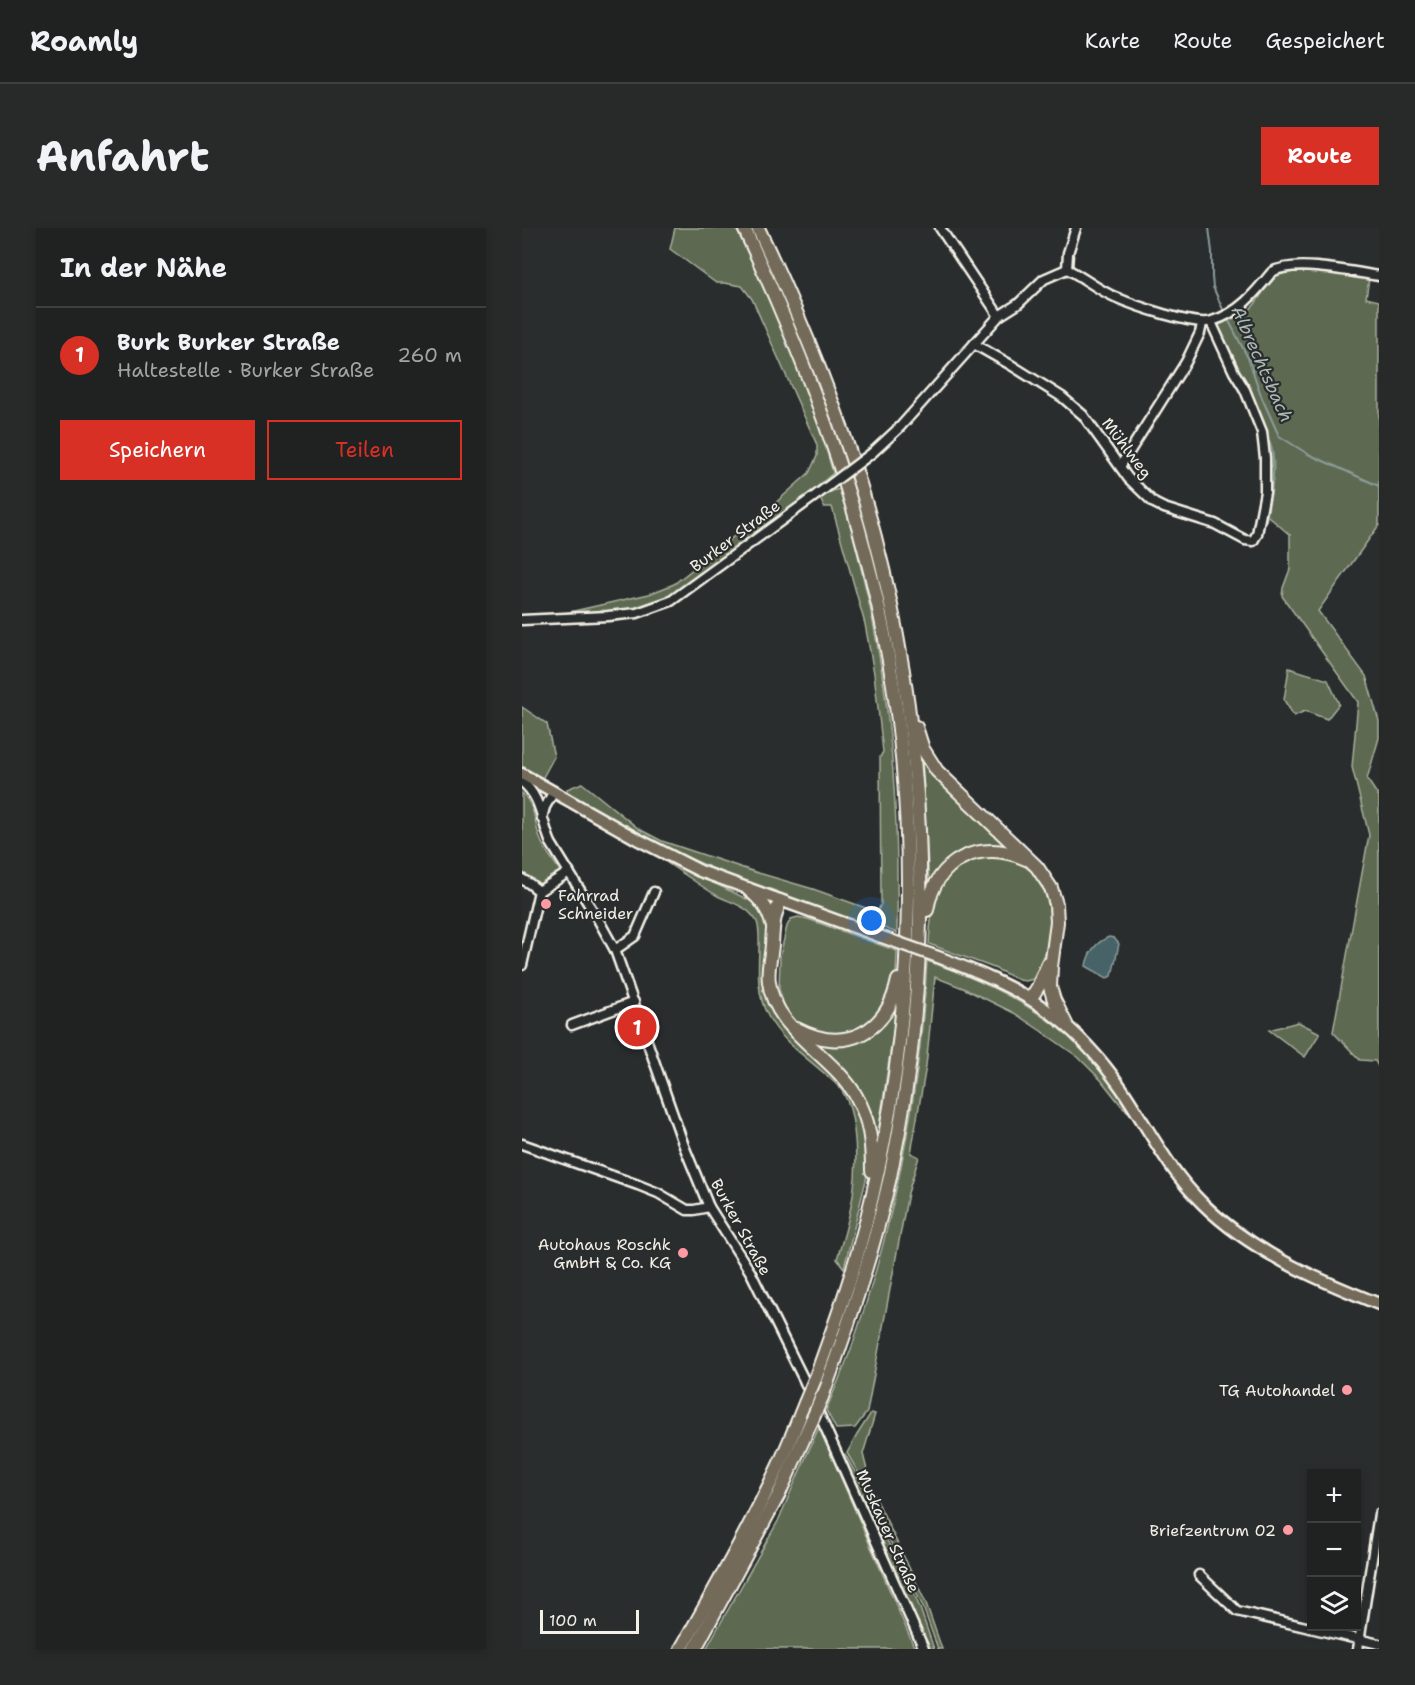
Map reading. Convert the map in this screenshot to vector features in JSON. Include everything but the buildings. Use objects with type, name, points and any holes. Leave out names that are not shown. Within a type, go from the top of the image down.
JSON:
[{"type":"highway","points":[[681,1649],[741,1541],[780,1464],[839,1314],[872,1196],[887,1124],[896,1064],[907,932],[907,841],[901,762],[890,674],[877,599],[858,524],[810,380],[744,228]]},
{"type":"highway","points":[[695,1649],[779,1494],[822,1397],[857,1300],[890,1176],[908,1066],[919,956],[921,895],[916,781],[908,706],[893,613],[861,487],[822,374],[758,228]]},
{"type":"highway","points":[[908,706],[924,749],[938,771],[1030,861],[1047,881],[1056,904],[1058,922],[1052,955],[1050,987],[1066,1024]]},
{"type":"highway","points":[[919,956],[930,896],[936,882],[951,865],[969,855],[990,851],[1010,853],[1030,861]]},
{"type":"highway","points":[[748,889],[766,907],[772,926],[772,945]]},
{"type":"highway","points":[[783,902],[772,945],[768,975],[770,988],[777,1008],[807,1043],[844,1078],[860,1103],[872,1143],[872,1196]]},
{"type":"highway","points":[[772,926],[783,902]]},
{"type":"highway","points":[[792,1026],[814,1037],[836,1040],[858,1035],[876,1023],[890,1006],[896,992],[907,932]]},
{"type":"highway","points":[[1031,998],[1052,955]]},
{"type":"main road","points":[[522,774],[637,839],[700,871],[938,957],[995,980],[1031,998],[1066,1024],[1107,1068],[1158,1148],[1202,1204],[1263,1250],[1299,1270],[1379,1304]]},
{"type":"street","points":[[940,228],[999,316]]},
{"type":"street","points":[[1076,228],[1068,253],[1067,269],[1114,297],[1174,317],[1207,323],[1233,312],[1248,300],[1276,269],[1316,267],[1379,276]]},
{"type":"street","name":"Burker Straße","points":[[522,620],[608,616],[637,612],[671,602],[872,453],[900,427],[999,316],[1018,304],[1044,279],[1067,269]]},
{"type":"street","points":[[1121,465],[1186,362],[1207,323]]},
{"type":"street","name":"Mühlweg","points":[[974,344],[1069,403],[1083,416],[1128,478],[1154,503],[1215,524],[1245,540],[1252,541],[1257,534],[1264,492],[1265,458],[1262,432],[1245,390],[1207,323]]},
{"type":"street","name":"Burker Straße","points":[[522,782],[535,797],[551,843],[615,950],[684,1146],[709,1207],[760,1291],[826,1426]]},
{"type":"street","points":[[542,819],[545,807],[553,793]]},
{"type":"street","points":[[522,965],[539,891],[569,872]]},
{"type":"street","points":[[522,879],[539,891]]},
{"type":"street","points":[[615,950],[635,936],[654,892]]},
{"type":"street","points":[[572,1025],[634,1002]]},
{"type":"street","points":[[522,1144],[658,1193],[687,1210],[709,1207]]},
{"type":"street","name":"Muskauer Straße","points":[[826,1426],[924,1649]]},
{"type":"street","points":[[1358,1649],[1379,1514]]},
{"type":"street","points":[[1199,1575],[1237,1611],[1379,1644]]},
{"type":"green space","points":[[675,228],[736,228],[791,348],[814,410],[833,473],[817,487],[818,492],[671,601],[651,608],[543,618],[649,594],[674,584],[772,506],[809,473],[817,456],[817,445],[752,299],[742,286],[716,283],[670,249]]},
{"type":"green space","points":[[1321,272],[1369,279],[1366,298],[1379,301],[1379,525],[1318,611],[1366,676],[1379,721],[1379,738],[1367,779],[1379,797],[1379,1068],[1375,1061],[1360,1060],[1333,1032],[1369,835],[1352,767],[1358,702],[1282,596],[1290,569],[1290,535],[1261,510],[1264,445],[1215,325],[1234,318],[1242,318],[1255,304],[1275,274]]},
{"type":"green space","points":[[839,489],[853,534],[874,625],[887,712],[897,844],[897,933],[811,905],[711,868],[583,805],[567,792],[567,789],[582,783],[639,829],[662,841],[877,912],[881,904],[880,757],[883,752],[874,673],[865,624],[832,507],[824,507],[819,496]]},
{"type":"green space","points":[[1289,668],[1328,680],[1339,704],[1327,719],[1305,711],[1294,716],[1284,700]]},
{"type":"green space","points":[[522,707],[547,724],[554,757],[542,779],[522,766]]},
{"type":"green space","points":[[920,745],[1020,852],[974,848],[929,885]]},
{"type":"green space","points":[[522,793],[531,805],[542,843],[561,873],[538,885],[522,875]]},
{"type":"green space","points":[[993,856],[1014,861],[1032,872],[1041,884],[1046,897],[1050,925],[1048,939],[1040,967],[1033,979],[1019,980],[994,968],[929,944],[932,911],[941,885],[961,866]]},
{"type":"green space","points":[[669,861],[759,905],[768,919],[767,998],[772,1010],[784,1028],[843,1083],[863,1118],[868,1172],[844,1268],[837,1259],[850,1211],[856,1163],[854,1129],[848,1102],[839,1087],[791,1045],[768,1016],[760,992],[759,932],[755,919],[747,910],[716,895],[666,862]]},
{"type":"green space","points":[[798,917],[897,951],[896,977],[887,1006],[861,1031],[830,1038],[800,1026],[785,1008],[779,989],[780,956],[787,926],[791,919]]},
{"type":"green space","points":[[927,961],[987,985],[1016,1000],[1069,1036],[1092,1058],[1112,1084],[1128,1112],[1078,1057],[1044,1033],[1014,1013],[935,977],[926,1066],[911,1153],[919,1157],[908,1193],[867,1412],[855,1428],[836,1429],[826,1410],[849,1354],[867,1299],[881,1252],[903,1157],[912,1108],[924,1010]]},
{"type":"green space","points":[[895,1008],[894,1026],[877,1141],[871,1120],[806,1036],[840,1043]]},
{"type":"green space","points":[[1298,1022],[1320,1033],[1305,1057],[1269,1030]]},
{"type":"green space","points":[[871,1413],[875,1414],[863,1454],[872,1490],[926,1603],[942,1649],[938,1649],[923,1607],[889,1539],[869,1491],[847,1453]]},
{"type":"green space","points":[[819,1427],[915,1649],[706,1649],[778,1521]]},
{"type":"green space","points":[[845,1454],[864,1488],[886,1539],[906,1574],[934,1649],[929,1649],[842,1456]]},
{"type":"water","points":[[1109,937],[1114,938],[1119,944],[1112,976],[1107,978],[1086,966],[1093,948]]},
{"type":"waterway","name":"Albrechtsbach","points":[[1209,228],[1213,287],[1225,314]]},
{"type":"waterway","name":"Albrechtsbach","points":[[1228,319],[1248,358],[1279,436],[1308,454],[1379,486]]},
{"type":"waterway","points":[[1266,521],[1273,472],[1270,442]]},
{"type":"place","name":"Fahrrad Schneider","points":[[546,904]]},
{"type":"place","name":"Burk Burker Straße","points":[[637,1027]]},
{"type":"place","name":"Autohaus Roschk GmbH & Co. KG","points":[[683,1253]]},
{"type":"place","name":"TG Autohandel","points":[[1347,1390]]},
{"type":"place","name":"Briefzentrum 02","points":[[1288,1530]]}]
